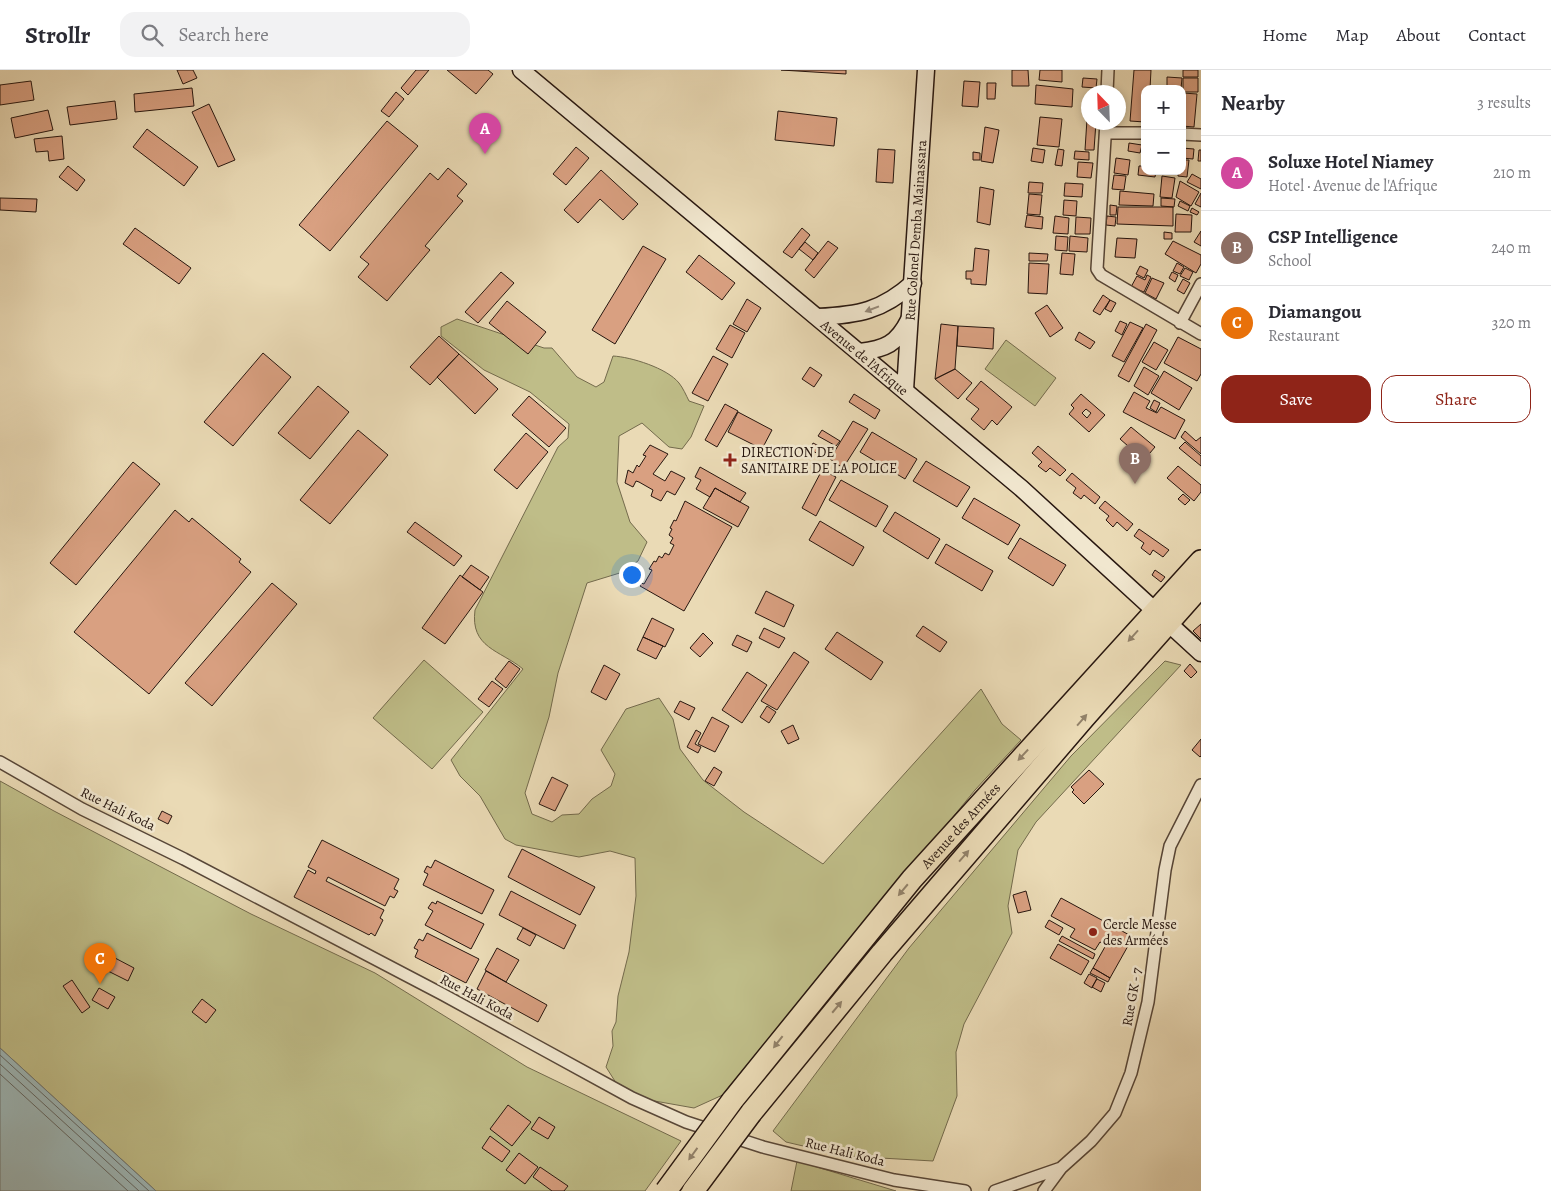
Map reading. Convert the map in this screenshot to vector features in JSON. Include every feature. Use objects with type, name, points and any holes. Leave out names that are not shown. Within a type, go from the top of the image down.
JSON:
[{"type":"highway","name":"Avenue des Armées","points":[[693,1191],[751,1113],[817,1031],[1064,740],[1163,617],[1201,561]]},
{"type":"highway","name":"Avenue des Armées","points":[[666,1191],[732,1101],[799,1016],[918,872],[1163,617],[1201,586]]},
{"type":"highway","points":[[799,1016],[817,1031]]},
{"type":"main road","name":"Avenue de l'Afrique","points":[[521,70],[1021,488],[1201,653]]},
{"type":"main road","name":"Rue Colonel Demba Mainassara","points":[[905,390],[926,70]]},
{"type":"main road","points":[[818,317],[867,312],[890,301],[912,283]]},
{"type":"main road","points":[[860,352],[885,348],[899,336],[909,320]]},
{"type":"street","points":[[1107,85],[1108,70]]},
{"type":"street","points":[[1106,130],[1097,269],[1101,275],[1201,334]]},
{"type":"street","points":[[1122,130],[1141,132]]},
{"type":"street","points":[[1186,134],[1201,135]]},
{"type":"street","points":[[1180,323],[1201,284]]},
{"type":"street","name":"Rue Hali Koda","points":[[0,762],[82,809],[184,859],[442,994],[632,1098],[686,1122],[763,1147],[894,1180],[965,1191]]},
{"type":"street","name":"Rue GK - 7","points":[[1061,1168],[1091,1141],[1115,1113],[1131,1074],[1148,1002],[1168,854],[1176,831],[1201,785]]},
{"type":"street","points":[[995,1191],[1061,1168]]},
{"type":"street","points":[[1044,1191],[1061,1168]]},
{"type":"shaded area","points":[[457,319],[544,348],[552,348],[577,377],[596,387],[604,382],[613,356],[648,364],[673,378],[680,385],[689,401],[704,406],[691,437],[682,449],[669,447],[642,423],[619,436],[617,482],[630,522],[647,542],[638,561],[623,572],[587,583],[558,673],[549,717],[525,793],[532,814],[552,822],[562,815],[579,814],[592,799],[611,786],[615,774],[601,750],[626,709],[659,698],[673,719],[680,749],[703,780],[744,812],[823,864],[981,689],[1002,724],[1021,740],[975,790],[727,1093],[694,1108],[649,1100],[618,1086],[606,1067],[613,1046],[612,1031],[616,1022],[618,996],[629,952],[636,896],[635,858],[610,851],[579,857],[516,845],[505,839],[480,796],[460,776],[451,760],[523,669],[488,647],[482,640],[477,633],[475,610],[558,447],[568,438],[569,424],[530,392],[484,370],[441,336],[441,327]]},
{"type":"shaded area","points":[[1006,340],[1056,378],[1035,406],[985,369]]},
{"type":"shaded area","points":[[424,660],[483,712],[432,769],[373,718]]},
{"type":"shaded area","points":[[1165,661],[1181,665],[1036,822],[1018,850],[1008,906],[1012,933],[964,1024],[956,1052],[957,1096],[933,1161],[846,1156],[786,1142],[773,1131],[909,948],[1071,756]]},
{"type":"shaded area","points":[[0,781],[251,914],[375,973],[527,1067],[681,1141],[645,1191],[156,1191],[0,1048]]},
{"type":"shaded area","points":[[797,1161],[896,1191],[791,1191]]},
{"type":"water","points":[[0,1048],[156,1191],[0,1191]]},
{"type":"building","points":[[177,70],[193,70],[197,78],[183,84]]},
{"type":"building","points":[[416,70],[429,70],[408,95],[401,88]]},
{"type":"building","points":[[447,70],[488,70],[493,74],[476,94]]},
{"type":"building","points":[[781,70],[846,70],[846,74]]},
{"type":"building","points":[[1012,70],[1028,70],[1029,86],[1012,86]]},
{"type":"building","points":[[1040,70],[1062,70],[1062,82],[1039,80]]},
{"type":"building","points":[[1134,70],[1151,70],[1150,85],[1141,85],[1141,122],[1130,121]]},
{"type":"building","points":[[1183,70],[1198,70],[1198,77],[1183,77]]},
{"type":"building","points":[[1167,77],[1182,78],[1181,85],[1167,85]]},
{"type":"building","points":[[1083,78],[1097,79],[1096,85],[1082,85]]},
{"type":"building","points":[[1183,78],[1198,78],[1198,92],[1186,92],[1186,85],[1183,85]]},
{"type":"building","points":[[31,81],[34,100],[0,105],[0,85]]},
{"type":"building","points":[[964,81],[980,82],[978,107],[962,106]]},
{"type":"building","points":[[987,83],[996,83],[995,99],[987,99]]},
{"type":"building","points":[[1036,85],[1073,89],[1072,107],[1035,104]]},
{"type":"building","points":[[192,88],[194,106],[135,112],[134,94]]},
{"type":"building","points":[[396,92],[404,99],[389,117],[381,111]]},
{"type":"building","points":[[1186,93],[1197,94],[1194,127],[1186,126]]},
{"type":"building","points":[[115,101],[117,119],[70,125],[67,107]]},
{"type":"building","points":[[209,104],[235,160],[218,167],[192,112]]},
{"type":"building","points":[[48,110],[53,130],[15,138],[11,118]]},
{"type":"building","points":[[778,111],[837,118],[834,146],[775,140]]},
{"type":"building","points":[[1040,117],[1062,119],[1059,147],[1037,145]]},
{"type":"building","points":[[387,121],[418,146],[330,251],[299,225]]},
{"type":"building","points":[[985,127],[999,130],[993,163],[981,161]]},
{"type":"building","points":[[147,129],[198,167],[184,186],[133,147]]},
{"type":"building","points":[[1086,130],[1095,130],[1094,150],[1085,150]]},
{"type":"building","points":[[62,136],[64,159],[49,161],[48,151],[36,152],[34,139]]},
{"type":"building","points":[[1129,143],[1141,145],[1140,153],[1128,151]]},
{"type":"building","points":[[576,147],[589,158],[566,185],[553,174]]},
{"type":"building","points":[[1033,148],[1045,150],[1043,163],[1031,161]]},
{"type":"building","points":[[1186,148],[1194,149],[1193,159],[1186,158]]},
{"type":"building","points":[[878,149],[895,150],[893,183],[876,182]]},
{"type":"building","points":[[1058,149],[1064,150],[1062,166],[1055,165]]},
{"type":"building","points":[[1199,150],[1201,150],[1201,161],[1198,161]]},
{"type":"building","points":[[1075,151],[1089,152],[1089,160],[1074,159]]},
{"type":"building","points":[[973,152],[980,153],[980,160],[973,160]]},
{"type":"building","points":[[1116,158],[1130,160],[1128,175],[1114,173]]},
{"type":"building","points":[[1186,160],[1189,160],[1187,177],[1178,176],[1186,175]]},
{"type":"building","points":[[1078,162],[1093,163],[1091,178],[1077,177]]},
{"type":"building","points":[[68,166],[85,180],[77,191],[59,177]]},
{"type":"building","points":[[1139,166],[1141,166],[1141,175],[1155,175],[1155,177],[1138,175]]},
{"type":"building","points":[[448,168],[467,184],[457,196],[463,201],[425,246],[430,250],[387,301],[358,277],[369,264],[360,257],[430,173],[438,180]]},
{"type":"building","points":[[601,170],[638,204],[623,220],[600,199],[578,223],[564,210]]},
{"type":"building","points":[[1192,174],[1201,179],[1201,189],[1187,182]]},
{"type":"building","points":[[1114,175],[1126,176],[1124,190],[1112,189]]},
{"type":"building","points":[[1162,176],[1175,178],[1172,198],[1160,197]]},
{"type":"building","points":[[1180,181],[1199,192],[1191,206],[1176,197]]},
{"type":"building","points":[[1029,182],[1043,183],[1042,193],[1028,193]]},
{"type":"building","points":[[1065,183],[1083,184],[1082,197],[1064,196]]},
{"type":"building","points":[[980,187],[994,190],[990,225],[977,222]]},
{"type":"building","points":[[1120,191],[1154,194],[1153,206],[1119,205]]},
{"type":"building","points":[[1201,193],[1201,207],[1195,204]]},
{"type":"building","points":[[1029,194],[1042,195],[1040,215],[1027,214]]},
{"type":"building","points":[[0,198],[37,199],[36,212],[0,210]]},
{"type":"building","points":[[1161,198],[1175,199],[1174,207],[1161,206]]},
{"type":"building","points":[[1064,200],[1077,201],[1076,216],[1063,215]]},
{"type":"building","points":[[1180,201],[1190,206],[1188,211],[1178,206]]},
{"type":"building","points":[[1110,205],[1117,206],[1116,215],[1110,215]]},
{"type":"building","points":[[1118,207],[1173,207],[1173,226],[1117,224]]},
{"type":"building","points":[[1192,208],[1199,212],[1197,215],[1190,212]]},
{"type":"building","points":[[1176,214],[1192,215],[1191,232],[1175,232]]},
{"type":"building","points":[[1027,215],[1043,217],[1042,229],[1025,227]]},
{"type":"building","points":[[1055,216],[1069,218],[1068,234],[1053,233]]},
{"type":"building","points":[[1107,216],[1116,217],[1115,226],[1106,225]]},
{"type":"building","points":[[1076,217],[1091,218],[1090,234],[1075,234]]},
{"type":"building","points":[[135,228],[191,268],[179,284],[123,244]]},
{"type":"building","points":[[802,228],[810,235],[792,258],[783,252]]},
{"type":"building","points":[[1201,231],[1201,246],[1194,242]]},
{"type":"building","points":[[1164,232],[1172,233],[1172,239],[1164,239]]},
{"type":"building","points":[[1056,236],[1068,237],[1067,251],[1055,250]]},
{"type":"building","points":[[1070,236],[1088,238],[1087,252],[1069,251]]},
{"type":"building","points":[[1117,238],[1137,239],[1135,258],[1115,257]]},
{"type":"building","points":[[828,241],[838,248],[814,278],[805,270]]},
{"type":"building","points":[[1173,241],[1201,255],[1201,264],[1196,273],[1165,254]]},
{"type":"building","points":[[805,242],[818,253],[813,260],[799,249]]},
{"type":"building","points":[[643,246],[666,259],[615,344],[592,330]]},
{"type":"building","points":[[975,248],[989,250],[986,285],[971,284],[971,279],[966,279],[966,271],[973,271]]},
{"type":"building","points":[[1029,253],[1048,254],[1047,261],[1029,261]]},
{"type":"building","points":[[1062,253],[1075,254],[1073,275],[1060,274]]},
{"type":"building","points":[[699,255],[735,283],[722,300],[686,272]]},
{"type":"building","points":[[1029,263],[1049,264],[1047,294],[1028,293]]},
{"type":"building","points":[[1177,263],[1184,267],[1180,274],[1173,271]]},
{"type":"building","points":[[1140,266],[1148,270],[1144,278],[1136,274]]},
{"type":"building","points":[[1185,268],[1193,272],[1189,280],[1180,276]]},
{"type":"building","points":[[501,272],[514,283],[478,323],[465,312]]},
{"type":"building","points":[[1172,272],[1178,275],[1175,282],[1169,278]]},
{"type":"building","points":[[1147,275],[1151,277],[1144,292],[1131,287],[1137,276],[1145,280]]},
{"type":"building","points":[[1152,278],[1164,283],[1156,299],[1145,293]]},
{"type":"building","points":[[1183,279],[1190,283],[1184,294],[1177,290]]},
{"type":"building","points":[[1103,295],[1110,300],[1100,315],[1093,311]]},
{"type":"building","points":[[747,299],[761,308],[747,332],[733,324]]},
{"type":"building","points":[[1110,300],[1116,303],[1111,312],[1105,309]]},
{"type":"building","points":[[507,301],[546,332],[528,354],[489,323]]},
{"type":"building","points":[[1047,305],[1063,328],[1050,337],[1035,313]]},
{"type":"building","points":[[1120,321],[1127,324],[1122,335],[1115,331]]},
{"type":"building","points":[[1130,322],[1143,328],[1124,362],[1112,356]]},
{"type":"building","points":[[941,324],[958,326],[955,369],[935,379]]},
{"type":"building","points":[[1146,324],[1157,330],[1129,382],[1118,376]]},
{"type":"building","points":[[730,325],[745,333],[732,358],[716,349]]},
{"type":"building","points":[[958,326],[994,328],[993,349],[957,346]]},
{"type":"building","points":[[1079,332],[1095,342],[1090,349],[1075,340]]},
{"type":"building","points":[[439,336],[459,354],[430,385],[410,367]]},
{"type":"building","points":[[1178,337],[1201,349],[1201,374],[1197,381],[1164,363]]},
{"type":"building","points":[[1154,342],[1168,350],[1156,370],[1142,362]]},
{"type":"building","points":[[263,353],[291,377],[233,446],[204,422]]},
{"type":"building","points":[[459,354],[498,389],[475,414],[437,377]]},
{"type":"building","points":[[713,356],[728,364],[708,401],[692,393]]},
{"type":"building","points":[[810,367],[822,375],[814,387],[802,379]]},
{"type":"building","points":[[1144,367],[1159,376],[1148,395],[1134,386]]},
{"type":"building","points":[[955,369],[972,383],[958,399],[935,379]]},
{"type":"building","points":[[1164,371],[1192,388],[1179,410],[1151,393]]},
{"type":"building","points":[[981,381],[1012,407],[997,425],[992,420],[984,430],[971,419],[979,409],[966,399]]},
{"type":"building","points":[[318,386],[349,412],[310,459],[278,433]]},
{"type":"building","points":[[1134,392],[1150,401],[1146,408],[1157,413],[1161,407],[1185,420],[1175,439],[1123,412]]},
{"type":"building","points":[[854,394],[880,410],[875,419],[849,402]]},
{"type":"building","points":[[1081,394],[1105,415],[1089,432],[1069,414],[1074,408],[1071,405]],"holes":[[[1086,409],[1091,413],[1087,418],[1082,413]]]},
{"type":"building","points":[[529,396],[566,428],[549,447],[512,415]]},
{"type":"building","points":[[1154,400],[1160,403],[1156,412],[1150,408]]},
{"type":"building","points":[[725,404],[738,411],[717,447],[705,440]]},
{"type":"building","points":[[738,412],[772,430],[762,449],[728,432]]},
{"type":"building","points":[[853,421],[868,429],[843,468],[830,459]]},
{"type":"building","points":[[1131,427],[1155,447],[1144,460],[1120,439]]},
{"type":"building","points":[[358,430],[388,455],[330,524],[300,500]]},
{"type":"building","points":[[822,430],[840,441],[836,446],[818,436]]},
{"type":"building","points":[[1185,431],[1196,441],[1201,437],[1201,454],[1181,437]]},
{"type":"building","points":[[872,432],[917,459],[905,479],[860,452]]},
{"type":"building","points":[[526,433],[548,452],[517,489],[494,470]]},
{"type":"building","points":[[1185,442],[1201,456],[1201,466],[1179,448]]},
{"type":"building","points":[[813,443],[831,452],[828,458],[810,450]]},
{"type":"building","points":[[650,445],[668,454],[653,474],[665,481],[671,471],[685,478],[675,495],[667,491],[661,501],[651,496],[653,490],[639,482],[636,481],[633,487],[625,483],[628,470],[633,473],[637,465],[639,467],[646,456],[643,455]]},
{"type":"building","points":[[1038,446],[1066,470],[1060,476],[1050,468],[1046,472],[1038,466],[1042,462],[1032,453]]},
{"type":"building","points":[[926,461],[970,487],[957,507],[913,481]]},
{"type":"building","points":[[133,462],[160,484],[76,585],[50,563]]},
{"type":"building","points":[[1178,466],[1201,485],[1201,492],[1194,501],[1167,478]]},
{"type":"building","points":[[700,467],[746,493],[740,502],[715,488],[710,497],[696,489],[701,480],[695,477]]},
{"type":"building","points":[[822,470],[836,477],[816,516],[802,508]]},
{"type":"building","points":[[1072,473],[1100,497],[1095,504],[1084,495],[1081,499],[1073,493],[1076,488],[1066,480]]},
{"type":"building","points":[[841,480],[888,506],[876,527],[829,500]]},
{"type":"building","points":[[715,488],[749,507],[738,527],[703,508]]},
{"type":"building","points":[[1183,494],[1190,500],[1185,505],[1178,499]]},
{"type":"building","points":[[974,498],[1020,525],[1008,545],[962,518]]},
{"type":"building","points":[[685,501],[732,527],[684,611],[640,586],[641,583],[644,584],[652,570],[649,569],[654,561],[656,562],[659,556],[662,558],[665,553],[669,555],[674,545],[670,543],[673,538],[669,535],[672,529],[670,528],[674,520],[676,521]]},
{"type":"building","points":[[1105,501],[1133,524],[1127,531],[1117,522],[1113,527],[1106,520],[1109,516],[1099,508]]},
{"type":"building","points":[[175,510],[189,522],[192,518],[241,559],[239,562],[251,572],[149,694],[74,632]]},
{"type":"building","points":[[895,512],[940,539],[928,559],[883,531]]},
{"type":"building","points":[[820,521],[864,547],[853,566],[809,540]]},
{"type":"building","points":[[415,522],[462,556],[454,566],[407,532]]},
{"type":"building","points":[[1139,529],[1169,550],[1163,557],[1153,550],[1150,555],[1141,548],[1144,543],[1134,536]]},
{"type":"building","points":[[1020,538],[1066,565],[1053,586],[1008,558]]},
{"type":"building","points":[[946,544],[993,571],[982,591],[935,563]]},
{"type":"building","points":[[471,565],[489,577],[480,590],[462,577]]},
{"type":"building","points":[[1155,570],[1165,577],[1161,582],[1152,575]]},
{"type":"building","points":[[460,575],[483,592],[445,644],[422,628]]},
{"type":"building","points":[[272,583],[297,604],[212,706],[185,683]]},
{"type":"building","points":[[766,591],[794,605],[784,627],[755,613]]},
{"type":"building","points":[[652,618],[674,629],[665,647],[643,637]]},
{"type":"building","points":[[1201,624],[1201,639],[1193,631]]},
{"type":"building","points":[[923,626],[947,642],[940,652],[916,636]]},
{"type":"building","points":[[764,628],[785,638],[779,648],[759,638]]},
{"type":"building","points":[[837,632],[883,662],[871,680],[825,649]]},
{"type":"building","points":[[703,633],[713,643],[700,657],[690,648]]},
{"type":"building","points":[[737,635],[752,642],[747,652],[732,645]]},
{"type":"building","points":[[643,637],[663,646],[656,659],[637,650]]},
{"type":"building","points":[[794,652],[809,662],[777,710],[761,701]]},
{"type":"building","points":[[509,661],[520,669],[506,688],[495,679]]},
{"type":"building","points":[[1190,664],[1197,672],[1191,678],[1184,671]]},
{"type":"building","points":[[604,665],[620,674],[606,700],[591,692]]},
{"type":"building","points":[[747,672],[767,685],[742,723],[722,710]]},
{"type":"building","points":[[492,681],[503,689],[489,707],[478,699]]},
{"type":"building","points":[[680,701],[695,708],[689,720],[674,712]]},
{"type":"building","points":[[767,706],[776,712],[769,723],[760,717]]},
{"type":"building","points":[[712,717],[729,726],[715,752],[698,744]]},
{"type":"building","points":[[793,725],[799,739],[788,744],[781,731]]},
{"type":"building","points":[[696,730],[701,733],[695,744],[701,747],[698,753],[687,747]]},
{"type":"building","points":[[1201,739],[1201,756],[1200,757],[1192,750]]},
{"type":"building","points":[[714,767],[722,772],[714,786],[705,781]]},
{"type":"building","points":[[1089,770],[1104,784],[1084,804],[1072,792],[1074,790],[1071,787]]},
{"type":"building","points":[[552,777],[568,785],[555,811],[539,804]]},
{"type":"building","points":[[162,811],[172,816],[168,824],[158,819]]},
{"type":"building","points":[[322,840],[399,879],[394,889],[398,891],[394,898],[390,896],[385,906],[328,877],[326,881],[384,910],[380,918],[383,920],[375,936],[371,933],[369,935],[294,897],[308,870],[315,874],[316,871],[308,867]]},
{"type":"building","points":[[522,849],[595,887],[580,915],[508,877]]},
{"type":"building","points":[[435,860],[494,890],[482,914],[423,885],[428,874],[424,872],[427,866],[431,868]]},
{"type":"building","points":[[511,891],[576,925],[564,949],[499,915]]},
{"type":"building","points":[[1026,891],[1031,910],[1018,913],[1013,895]]},
{"type":"building","points":[[1061,898],[1133,937],[1110,978],[1093,968],[1106,945],[1100,942],[1095,950],[1070,937],[1075,929],[1051,916]]},
{"type":"building","points":[[437,901],[484,924],[471,949],[425,925],[433,911],[428,908],[432,902],[436,904]]},
{"type":"building","points":[[1049,920],[1063,928],[1059,935],[1045,927]]},
{"type":"building","points":[[523,928],[536,935],[530,946],[517,939]]},
{"type":"building","points":[[427,933],[479,959],[466,983],[415,957],[418,950],[414,948],[419,939],[423,941]]},
{"type":"building","points":[[1062,936],[1095,954],[1093,959],[1059,941]]},
{"type":"building","points":[[1058,944],[1089,961],[1081,975],[1050,958]]},
{"type":"building","points":[[497,948],[519,960],[506,982],[485,970]]},
{"type":"building","points":[[115,958],[134,968],[128,981],[108,971]]},
{"type":"building","points":[[1093,968],[1110,978],[1108,982],[1090,973]]},
{"type":"building","points":[[486,971],[547,1005],[538,1022],[477,989]]},
{"type":"building","points":[[1089,974],[1097,978],[1092,988],[1084,983]]},
{"type":"building","points":[[1097,979],[1105,983],[1101,992],[1092,987]]},
{"type":"building","points":[[72,980],[90,1007],[82,1013],[63,986]]},
{"type":"building","points":[[99,988],[115,997],[108,1009],[92,1000]]},
{"type":"building","points":[[202,999],[216,1010],[206,1023],[192,1012]]},
{"type":"building","points":[[508,1105],[531,1122],[512,1146],[490,1129]]},
{"type":"building","points":[[539,1117],[555,1127],[548,1139],[531,1129]]},
{"type":"building","points":[[490,1136],[510,1151],[502,1162],[482,1148]]},
{"type":"building","points":[[519,1153],[538,1167],[525,1184],[506,1170]]},
{"type":"building","points":[[540,1167],[568,1186],[564,1191],[552,1191],[533,1177]]},
{"type":"place","name":"Soluxe Hotel Niamey","points":[[485,154]]},
{"type":"place","name":"DIRECTION DE SANITAIRE DE LA POLICE","points":[[730,460]]},
{"type":"place","name":"CSP Intelligence","points":[[1135,484]]},
{"type":"place","name":"Cercle Messe des Armées","points":[[1093,932]]},
{"type":"place","name":"Diamangou","points":[[100,984]]}]
